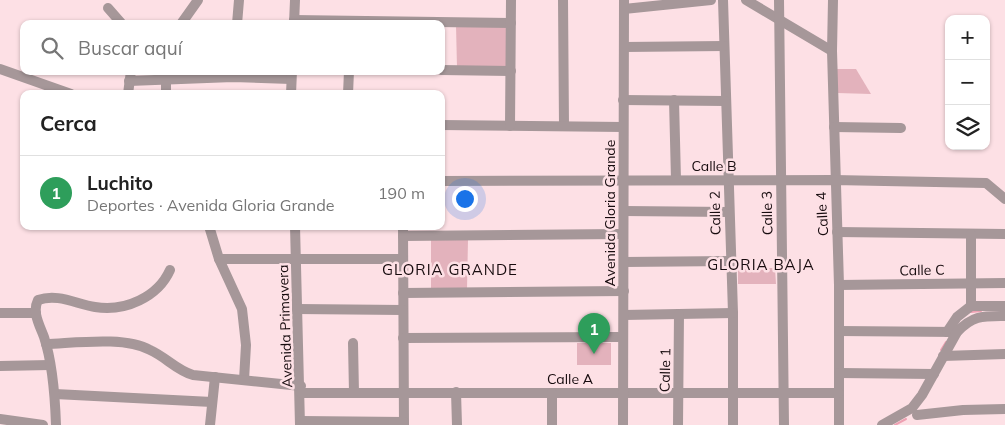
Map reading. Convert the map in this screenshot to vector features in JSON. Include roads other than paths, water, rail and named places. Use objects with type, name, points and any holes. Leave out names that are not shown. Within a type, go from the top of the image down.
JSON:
[{"type":"street","points":[[184,20],[198,0]]},
{"type":"street","points":[[237,20],[239,0]]},
{"type":"street","points":[[294,20],[295,0]]},
{"type":"street","points":[[510,126],[511,0]]},
{"type":"street","points":[[563,0],[564,126]]},
{"type":"street","points":[[622,3],[711,0]]},
{"type":"street","name":"Calle 2","points":[[723,0],[733,314],[733,425]]},
{"type":"street","points":[[746,0],[778,17],[832,51]]},
{"type":"street","name":"Calle 3","points":[[779,0],[784,425]]},
{"type":"street","name":"Calle 4","points":[[833,1],[834,180],[839,285],[839,425]]},
{"type":"street","name":"Avenida Gloria Grande","points":[[621,127],[624,47],[622,3]]},
{"type":"street","name":"Avenida Gloria Grande","points":[[618,425],[624,315],[618,234],[621,180],[622,3]]},
{"type":"street","points":[[108,8],[118,20]]},
{"type":"street","points":[[445,23],[511,23]]},
{"type":"street","points":[[624,47],[724,46]]},
{"type":"street","points":[[0,69],[60,90]]},
{"type":"street","points":[[445,70],[511,71]]},
{"type":"street","points":[[41,83],[42,75]]},
{"type":"street","points":[[128,90],[130,76],[200,75]]},
{"type":"street","points":[[291,90],[292,75]]},
{"type":"street","points":[[348,90],[349,75]]},
{"type":"street","points":[[166,76],[166,90]]},
{"type":"street","points":[[623,100],[725,101]]},
{"type":"street","points":[[674,100],[676,180]]},
{"type":"street","points":[[445,125],[621,127]]},
{"type":"street","points":[[834,127],[901,128]]},
{"type":"street","name":"Avenida Gloria Grande","points":[[621,180],[624,211],[624,262],[618,337],[623,425]]},
{"type":"street","name":"Calle B","points":[[445,181],[834,180],[986,182],[1005,199]]},
{"type":"street","points":[[624,211],[729,212]]},
{"type":"street","points":[[211,230],[220,260],[242,309],[246,345],[244,380]]},
{"type":"street","name":"Avenida Primavera","points":[[295,230],[301,390],[300,423]]},
{"type":"street","points":[[300,423],[404,423],[406,393],[403,338],[403,231],[618,234]]},
{"type":"street","points":[[837,232],[1005,234]]},
{"type":"street","points":[[971,234],[972,306]]},
{"type":"street","points":[[220,260],[403,259]]},
{"type":"street","points":[[624,262],[730,261]]},
{"type":"street","points":[[56,425],[55,394],[50,365],[46,344],[36,313],[38,300],[44,298],[67,299],[96,308],[122,306],[138,302],[164,283],[170,270]]},
{"type":"street","name":"Calle C","points":[[839,285],[1005,283]]},
{"type":"street","points":[[403,293],[621,290]]},
{"type":"street","points":[[916,416],[958,317],[972,306],[1005,306]]},
{"type":"street","points":[[297,309],[403,310]]},
{"type":"street","points":[[0,313],[36,313]]},
{"type":"street","name":"Calle 1","points":[[678,425],[679,314]]},
{"type":"street","points":[[624,315],[733,314]]},
{"type":"street","points":[[839,331],[952,332],[971,318],[1005,316]]},
{"type":"street","points":[[403,338],[618,337]]},
{"type":"street","name":"Calle A","points":[[46,344],[82,342],[142,346],[152,350],[182,372],[301,390],[354,393],[839,393]]},
{"type":"street","points":[[353,343],[354,393]]},
{"type":"street","points":[[942,356],[1005,354]]},
{"type":"street","points":[[0,366],[50,365]]},
{"type":"street","points":[[839,373],[934,374]]},
{"type":"street","points":[[210,425],[215,377]]},
{"type":"street","points":[[456,392],[456,425]]},
{"type":"street","points":[[552,393],[552,425]]},
{"type":"street","points":[[55,394],[212,402]]},
{"type":"street","points":[[882,425],[916,416],[963,410],[1005,409]]},
{"type":"street","points":[[0,419],[43,425]]},
{"type":"waterway","points":[[971,312],[981,311]]},
{"type":"waterway","points":[[941,350],[946,342]]},
{"type":"waterway","points":[[895,425],[906,419]]},
{"type":"place","name":"Luchito","points":[[594,354]]},
{"type":"district","name":"GLORIA BAJA","points":[[761,264]]},
{"type":"district","name":"GLORIA GRANDE","points":[[450,269]]}]
